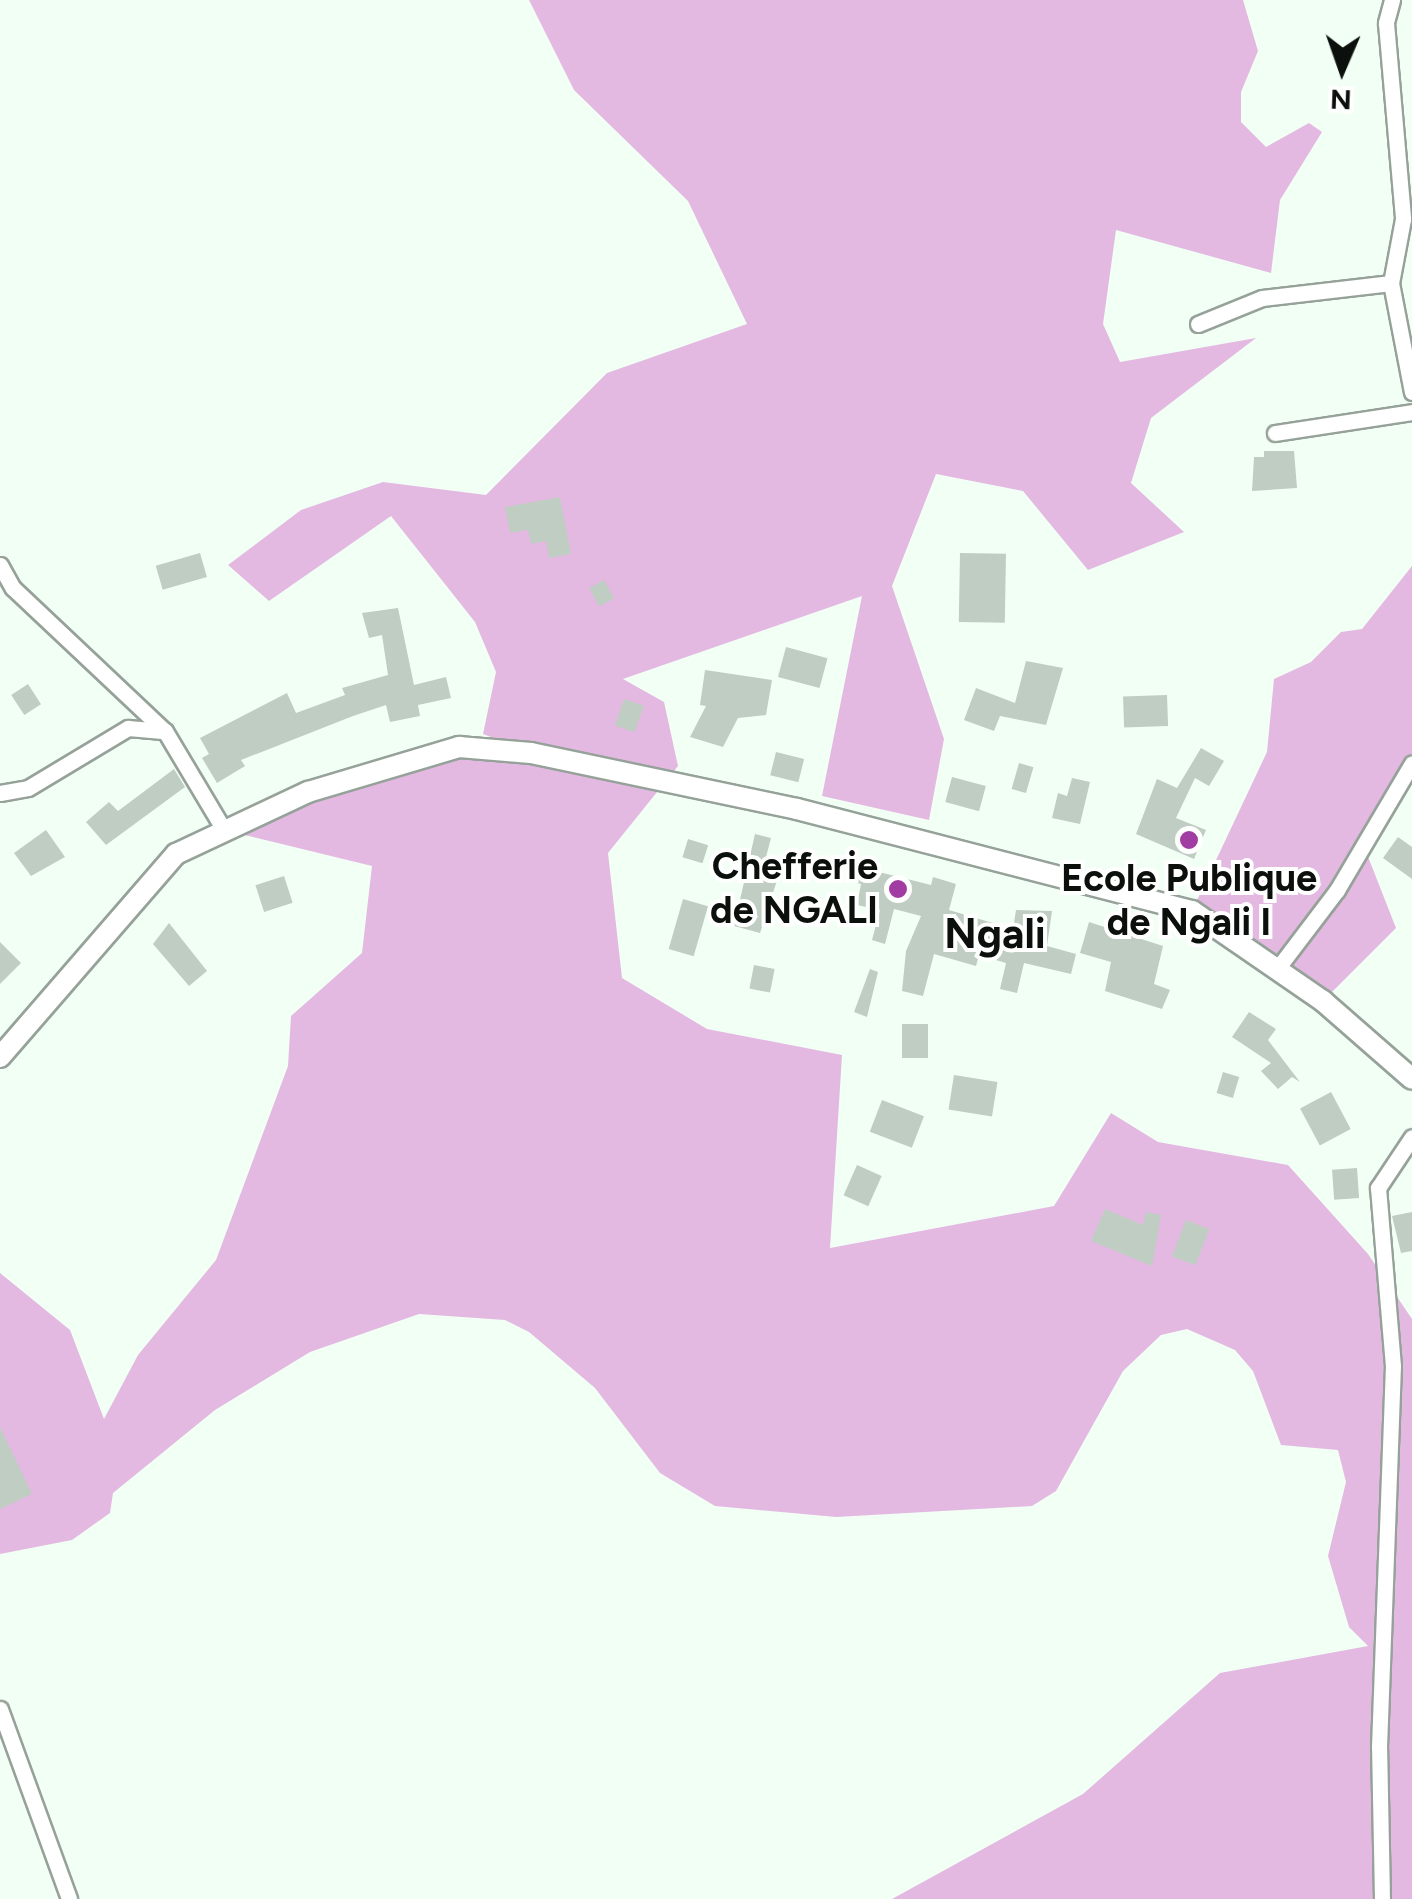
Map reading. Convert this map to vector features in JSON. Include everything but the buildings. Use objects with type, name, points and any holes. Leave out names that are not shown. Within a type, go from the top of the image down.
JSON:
[{"type":"street","points":[[1392,0],[1386,23],[1403,219],[1391,282],[1412,392]]},
{"type":"street","points":[[1198,324],[1262,298],[1391,282]]},
{"type":"street","points":[[1275,433],[1412,412]]},
{"type":"street","points":[[0,566],[13,588],[165,732],[224,830]]},
{"type":"street","points":[[0,793],[28,788],[128,728],[165,732]]},
{"type":"street","points":[[0,1057],[176,854],[308,792],[459,748],[531,753],[797,809],[1192,911],[1278,969],[1412,1079]]},
{"type":"street","points":[[1278,969],[1337,890],[1412,763]]},
{"type":"street","points":[[1382,1899],[1379,1747],[1393,1366],[1378,1188],[1412,1137]]},
{"type":"street","points":[[0,1709],[69,1899]]},
{"type":"shaded area","points":[[529,0],[1243,0],[1258,51],[1241,92],[1241,122],[1266,147],[1309,123],[1322,132],[1280,200],[1271,273],[1116,230],[1103,324],[1120,362],[1256,338],[1151,418],[1131,483],[1184,532],[1088,570],[1023,491],[936,474],[892,586],[944,739],[929,820],[822,796],[862,596],[623,679],[664,702],[678,766],[608,853],[622,978],[707,1029],[842,1055],[830,1248],[1054,1206],[1111,1113],[1158,1142],[1288,1165],[1368,1254],[1412,1319],[1412,1899],[892,1899],[1083,1794],[1220,1673],[1368,1646],[1349,1627],[1328,1556],[1346,1482],[1338,1450],[1281,1445],[1253,1371],[1235,1350],[1187,1329],[1161,1335],[1123,1371],[1056,1491],[1032,1506],[836,1517],[715,1506],[660,1473],[595,1388],[529,1332],[505,1320],[419,1314],[310,1352],[215,1410],[113,1493],[110,1513],[72,1540],[0,1554],[0,1273],[70,1330],[104,1419],[138,1355],[216,1260],[288,1066],[291,1016],[362,953],[372,866],[224,830],[459,747],[523,749],[483,734],[496,672],[475,622],[391,516],[269,601],[228,565],[301,510],[383,482],[486,495],[607,373],[747,324],[688,201],[574,90]]},
{"type":"shaded area","points":[[1412,566],[1412,774],[1365,849],[1396,928],[1323,1001],[1192,911],[1267,752],[1274,679],[1311,662],[1341,632],[1362,629]]},
{"type":"place","name":"Ecole Publique de Ngali I","points":[[1189,840]]},
{"type":"place","name":"Chefferie de NGALI","points":[[898,889]]},
{"type":"district","name":"Ngali","points":[[995,934]]}]
